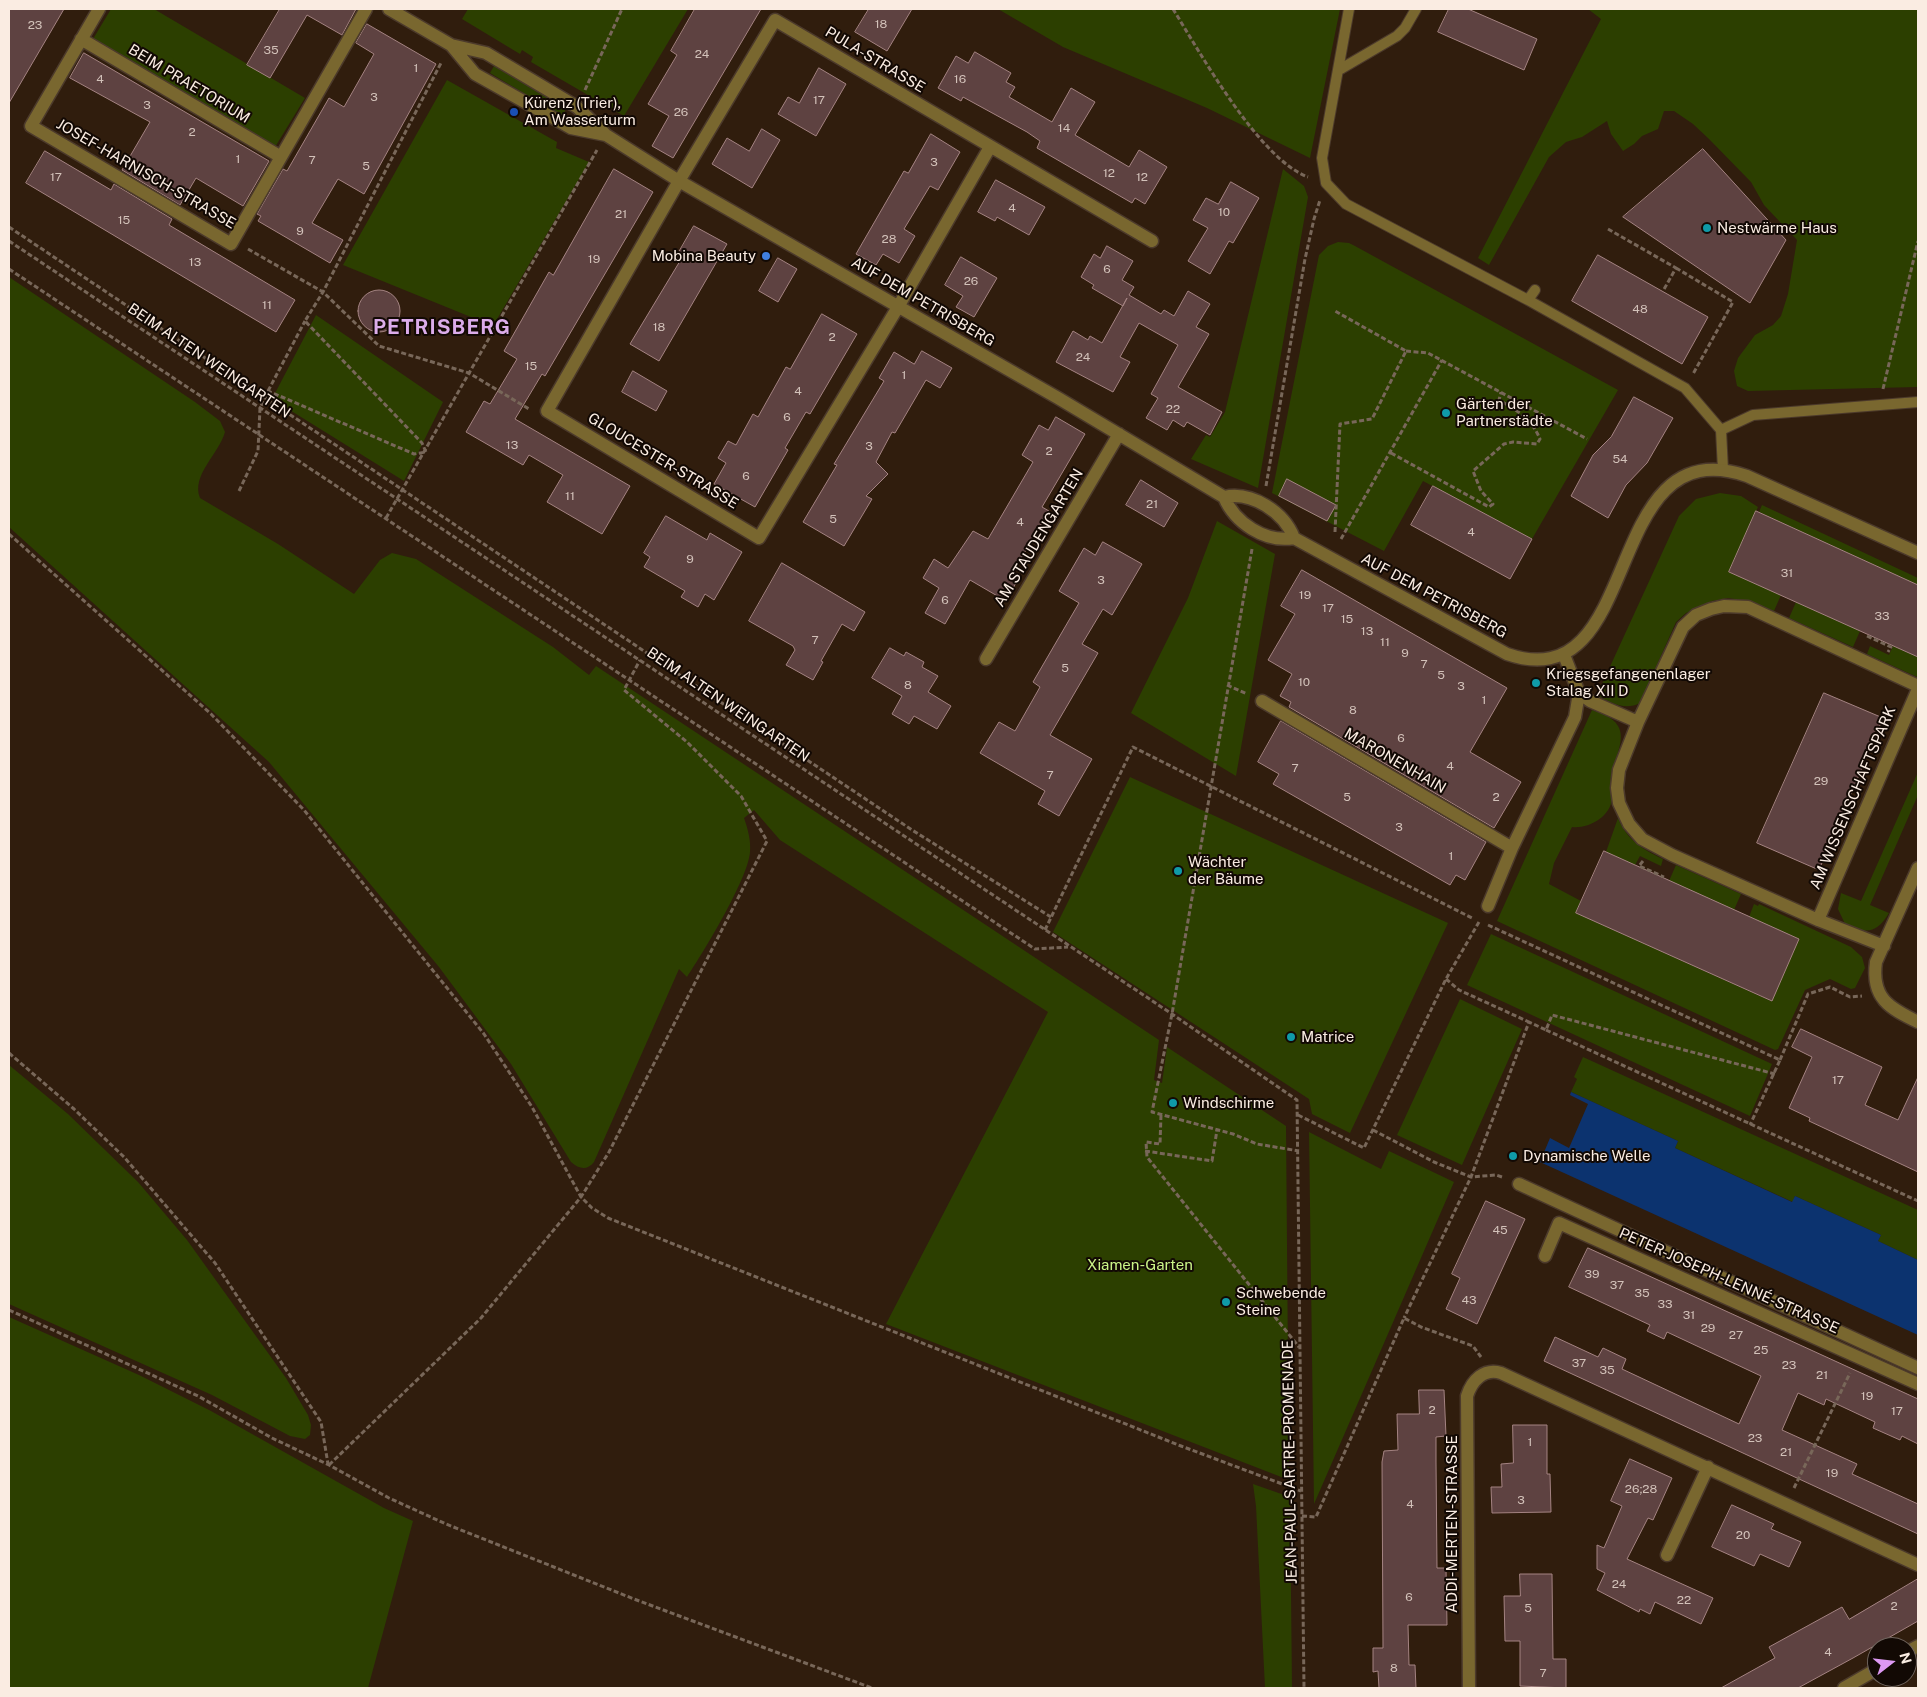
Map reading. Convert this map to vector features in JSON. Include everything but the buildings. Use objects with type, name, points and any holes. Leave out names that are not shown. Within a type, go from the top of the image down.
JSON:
[{"type":"street","name":"JOSEF-HARNISCH-STRASSE","points":[[99,9],[31,126],[231,244],[366,9]]},
{"type":"street","name":"AUF DEM PETRISBERG","points":[[389,9],[451,45],[486,53],[577,107],[606,135],[679,181],[1119,434],[1224,497],[1235,516],[1250,528],[1273,539],[1294,538],[1507,654],[1531,660],[1564,655]]},
{"type":"street","name":"PULA-STRASSE","points":[[679,181],[775,20],[1152,241]]},
{"type":"street","name":"BEIM PRAETORIUM","points":[[81,39],[281,158]]},
{"type":"street","name":"AUF DEM PETRISBERG","points":[[451,45],[475,74],[571,128],[606,135]]},
{"type":"street","points":[[898,307],[990,147]]},
{"type":"street","points":[[547,411],[679,181]]},
{"type":"street","name":"GLOUCESTER-STRASSE","points":[[547,411],[759,538],[898,307]]},
{"type":"street","name":"AM STAUDENGARTEN","points":[[986,659],[1119,434]]},
{"type":"street","points":[[1488,906],[1512,848],[1575,717],[1579,693],[1564,655],[1587,636],[1602,613],[1653,503],[1682,478],[1703,471],[1723,470],[1747,476],[1918,553]]},
{"type":"street","name":"AUF DEM PETRISBERG","points":[[1224,497],[1243,496],[1263,505],[1281,516],[1294,538]]},
{"type":"street","name":"AM WISSENSCHAFTSPARK","points":[[1818,920],[1918,688],[1748,608],[1724,606],[1696,615],[1683,627],[1638,722],[1617,779],[1620,803],[1624,816],[1634,832],[1642,840],[1818,920],[1884,946]]},
{"type":"street","points":[[1579,693],[1590,701],[1638,722]]},
{"type":"street","name":"MARONENHAIN","points":[[1262,701],[1512,848]]},
{"type":"street","points":[[1918,868],[1876,962],[1875,970],[1875,983],[1887,1005],[1918,1022]]},
{"type":"street","points":[[1519,1184],[1918,1368]]},
{"type":"street","name":"PETER-JOSEPH-LENNÉ-STRASSE","points":[[1545,1256],[1559,1223],[1918,1384]]},
{"type":"street","points":[[1491,1371],[1501,1373],[1708,1467],[1918,1565]]},
{"type":"street","name":"ADDI-MERTEN-STRASSE","points":[[1469,1688],[1467,1396],[1470,1387],[1479,1376],[1491,1371]]},
{"type":"street","points":[[1667,1555],[1708,1467]]},
{"type":"street","points":[[1844,1688],[1867,1675]]},
{"type":"lane","points":[[1349,9],[1322,158],[1326,183],[1346,204],[1528,300],[1686,388],[1721,430],[1723,470]]},
{"type":"lane","points":[[1339,70],[1397,36],[1405,28],[1416,9]]},
{"type":"lane","points":[[1528,300],[1535,290]]},
{"type":"lane","points":[[1721,430],[1753,416],[1918,402]]},
{"type":"path","points":[[577,107],[622,9]]},
{"type":"path","points":[[1172,9],[1218,80],[1267,147],[1296,172],[1326,183],[1314,219],[1306,259],[1266,488]]},
{"type":"path","points":[[239,490],[258,451],[260,408],[268,391],[305,321],[323,292],[451,45]]},
{"type":"path","points":[[386,518],[426,452],[469,373],[606,135]]},
{"type":"path","points":[[9,227],[912,830],[1051,918]]},
{"type":"path","points":[[1608,230],[1733,302],[1686,388]]},
{"type":"path","points":[[233,240],[323,292],[379,346],[469,373],[543,417],[547,411]]},
{"type":"path","name":"BEIM ALTEN WEINGARTEN","points":[[9,241],[1172,1014],[1297,1100],[1298,1115]]},
{"type":"path","points":[[1878,405],[1898,332],[1918,241]]},
{"type":"path","points":[[1663,292],[1676,268]]},
{"type":"path","points":[[9,269],[1035,949],[1068,946]]},
{"type":"path","points":[[1335,311],[1406,351],[1428,353],[1442,360],[1587,439]]},
{"type":"path","points":[[305,321],[422,443],[426,452]]},
{"type":"path","points":[[1335,532],[1340,424],[1372,419],[1406,351]]},
{"type":"path","points":[[1340,538],[1391,453],[1442,360]]},
{"type":"path","points":[[268,391],[414,454],[426,452]]},
{"type":"path","points":[[1391,453],[1489,507],[1492,504],[1481,491],[1473,471],[1504,444],[1513,442],[1537,444],[1540,439],[1534,426],[1524,415],[1499,400],[1501,392]]},
{"type":"path","points":[[9,534],[210,714],[258,760],[304,810],[484,1034],[532,1106],[581,1197],[592,1208],[608,1218],[1181,1446],[1301,1491]]},
{"type":"path","points":[[1252,545],[1172,1014],[1152,1112],[1233,1134],[1257,1144],[1299,1151]]},
{"type":"path","points":[[1867,636],[1888,646]]},
{"type":"path","points":[[329,1465],[481,1318],[581,1197],[609,1152],[767,841],[741,796],[687,742],[624,690],[640,660]]},
{"type":"path","points":[[1045,930],[1133,747],[1480,922],[1780,1060]]},
{"type":"path","points":[[1644,862],[1642,861],[1640,866],[1664,877]]},
{"type":"path","points":[[1298,1115],[1364,1148],[1446,979],[1480,922]]},
{"type":"path","points":[[1446,979],[1459,990],[1918,1201]]},
{"type":"path","points":[[1750,1125],[1775,1074],[1808,994],[1830,987],[1850,997],[1880,995]]},
{"type":"path","points":[[1546,1030],[1552,1015],[1775,1074]]},
{"type":"path","points":[[1302,1516],[1316,1517],[1404,1318],[1471,1177],[1530,1022]]},
{"type":"path","points":[[9,1053],[68,1103],[124,1157],[215,1263],[321,1422],[329,1465]]},
{"type":"path","points":[[1161,1115],[1160,1144],[1146,1142],[1145,1151],[1147,1157],[1300,1348]]},
{"type":"path","name":"JEAN-PAUL-SARTRE-PROMENADE","points":[[1298,1115],[1304,1688]]},
{"type":"path","points":[[1145,1151],[1212,1161],[1217,1130]]},
{"type":"path","points":[[1372,1130],[1434,1162],[1471,1177],[1496,1175],[1519,1184]]},
{"type":"path","points":[[9,1310],[198,1396],[272,1438],[329,1465],[389,1498],[446,1524],[634,1599],[872,1688]]},
{"type":"path","points":[[1404,1318],[1421,1327],[1473,1346],[1491,1371]]},
{"type":"path","points":[[1800,1476],[1858,1356]]},
{"type":"green space","points":[[111,9],[154,9],[305,98],[272,152],[90,44]]},
{"type":"green space","points":[[468,9],[688,9],[624,116],[531,62],[533,57],[522,50],[520,54],[462,19]]},
{"type":"green space","points":[[998,9],[1340,9],[1310,158],[1207,108],[1063,47]]},
{"type":"green space","points":[[1588,9],[1918,9],[1918,387],[1748,391],[1737,386],[1734,371],[1738,358],[1755,335],[1773,325],[1781,316],[1788,294],[1797,240],[1764,205],[1751,182],[1693,124],[1674,111],[1664,111],[1658,129],[1642,136],[1623,151],[1611,134],[1607,121],[1582,137],[1566,142],[1549,157],[1489,265],[1478,258],[1601,19]]},
{"type":"green space","points":[[494,66],[566,109],[562,116],[490,73]]},
{"type":"green space","points":[[447,80],[557,142],[556,148],[589,162],[493,326],[343,265]]},
{"type":"green space","points":[[1283,169],[1304,186],[1308,197],[1258,488],[1191,459],[1206,435],[1210,437],[1225,412]]},
{"type":"green space","name":"Gärten der Partnerstädte","points":[[1338,242],[1349,243],[1355,246],[1618,390],[1532,539],[1423,481],[1384,551],[1272,493],[1319,255],[1328,246]]},
{"type":"green space","name":"Xiamen-Garten","points":[[9,277],[195,402],[220,421],[225,432],[202,473],[198,489],[200,498],[278,544],[354,594],[380,560],[392,553],[416,559],[553,647],[589,675],[596,666],[1159,1040],[1154,1080],[1162,1083],[1167,1047],[1286,1126],[1289,1480],[886,1324],[1048,1012],[780,840],[754,810],[744,818],[749,835],[750,852],[742,880],[687,977],[679,969],[594,1162],[589,1167],[583,1168],[571,1162],[511,1064],[439,967],[269,762],[9,527]]},
{"type":"green space","points":[[316,315],[443,402],[404,481],[272,399]]},
{"type":"green space","points":[[1720,493],[1741,496],[1758,507],[1729,572],[1781,595],[1774,611],[1748,601],[1728,598],[1712,601],[1686,613],[1676,622],[1640,703],[1623,706],[1597,695],[1679,516],[1696,499]]},
{"type":"green space","points":[[1762,505],[1918,578],[1918,585],[1759,512]]},
{"type":"green space","points":[[1217,521],[1275,554],[1236,776],[1131,713],[1188,598]]},
{"type":"green space","points":[[1796,602],[1860,631],[1853,647],[1789,618]]},
{"type":"green space","points":[[1870,646],[1889,655],[1893,646],[1918,657],[1917,677],[1867,654]]},
{"type":"green space","points":[[1592,710],[1613,720],[1620,731],[1619,749],[1611,775],[1611,805],[1603,816],[1591,824],[1572,827],[1554,863],[1549,884],[1581,901],[1576,913],[1771,1001],[1799,939],[1749,917],[1754,904],[1758,906],[1759,904],[1851,947],[1862,957],[1865,968],[1855,988],[1851,989],[1830,979],[1805,990],[1778,1049],[1775,1050],[1497,921]]},
{"type":"green space","points":[[1918,772],[1918,795],[1870,905],[1889,913],[1880,925],[1871,930],[1860,930],[1846,926],[1838,909],[1841,893],[1861,901]]},
{"type":"green space","points":[[1130,777],[1448,923],[1350,1133],[1312,1114],[1309,1099],[1053,932]]},
{"type":"green space","points":[[1618,818],[1626,832],[1636,843],[1663,859],[1661,866],[1640,856],[1635,865],[1606,852]]},
{"type":"green space","points":[[1676,865],[1741,894],[1734,910],[1669,881]]},
{"type":"green space","points":[[1491,934],[1772,1064],[1750,1116],[1467,985]]},
{"type":"green space","points":[[1460,999],[1522,1029],[1462,1165],[1397,1135]]},
{"type":"green space","points":[[1583,1057],[1918,1210],[1918,1260],[1878,1241],[1881,1235],[1795,1196],[1793,1202],[1675,1148],[1678,1141],[1571,1092],[1577,1079],[1574,1077]]},
{"type":"green space","points":[[9,1065],[68,1114],[138,1182],[187,1240],[286,1378],[308,1415],[311,1425],[310,1435],[305,1439],[290,1436],[212,1395],[9,1304]]},
{"type":"green space","points":[[1309,1132],[1381,1169],[1389,1151],[1454,1182],[1314,1504]]},
{"type":"green space","points":[[9,1317],[139,1375],[211,1411],[384,1508],[413,1521],[368,1688],[9,1688]]},
{"type":"green space","points":[[1253,1484],[1290,1497],[1292,1688],[1265,1688],[1256,1506]]},
{"type":"water","points":[[1571,1092],[1678,1141],[1675,1148],[1792,1202],[1795,1196],[1881,1235],[1878,1241],[1918,1260],[1918,1335],[1540,1162],[1550,1138],[1569,1148],[1588,1104],[1570,1095]]},
{"type":"place","name":"Kürenz (Trier), Am Wasserturm","points":[[514,112]]},
{"type":"place","name":"Nestwärme Haus","points":[[1707,228]]},
{"type":"place","name":"Mobina Beauty","points":[[766,256]]},
{"type":"place","name":"Gärten der Partnerstädte","points":[[1446,413]]},
{"type":"place","name":"Kriegsgefangenenlager Stalag XII D","points":[[1536,683]]},
{"type":"place","name":"Wächter der Bäume","points":[[1178,871]]},
{"type":"place","name":"Matrice","points":[[1291,1037]]},
{"type":"place","name":"Windschirme","points":[[1173,1103]]},
{"type":"place","name":"Dynamische Welle","points":[[1513,1156]]},
{"type":"place","name":"Schwebende Steine","points":[[1226,1302]]},
{"type":"district","name":"PETRISBERG","points":[[442,328]]}]
